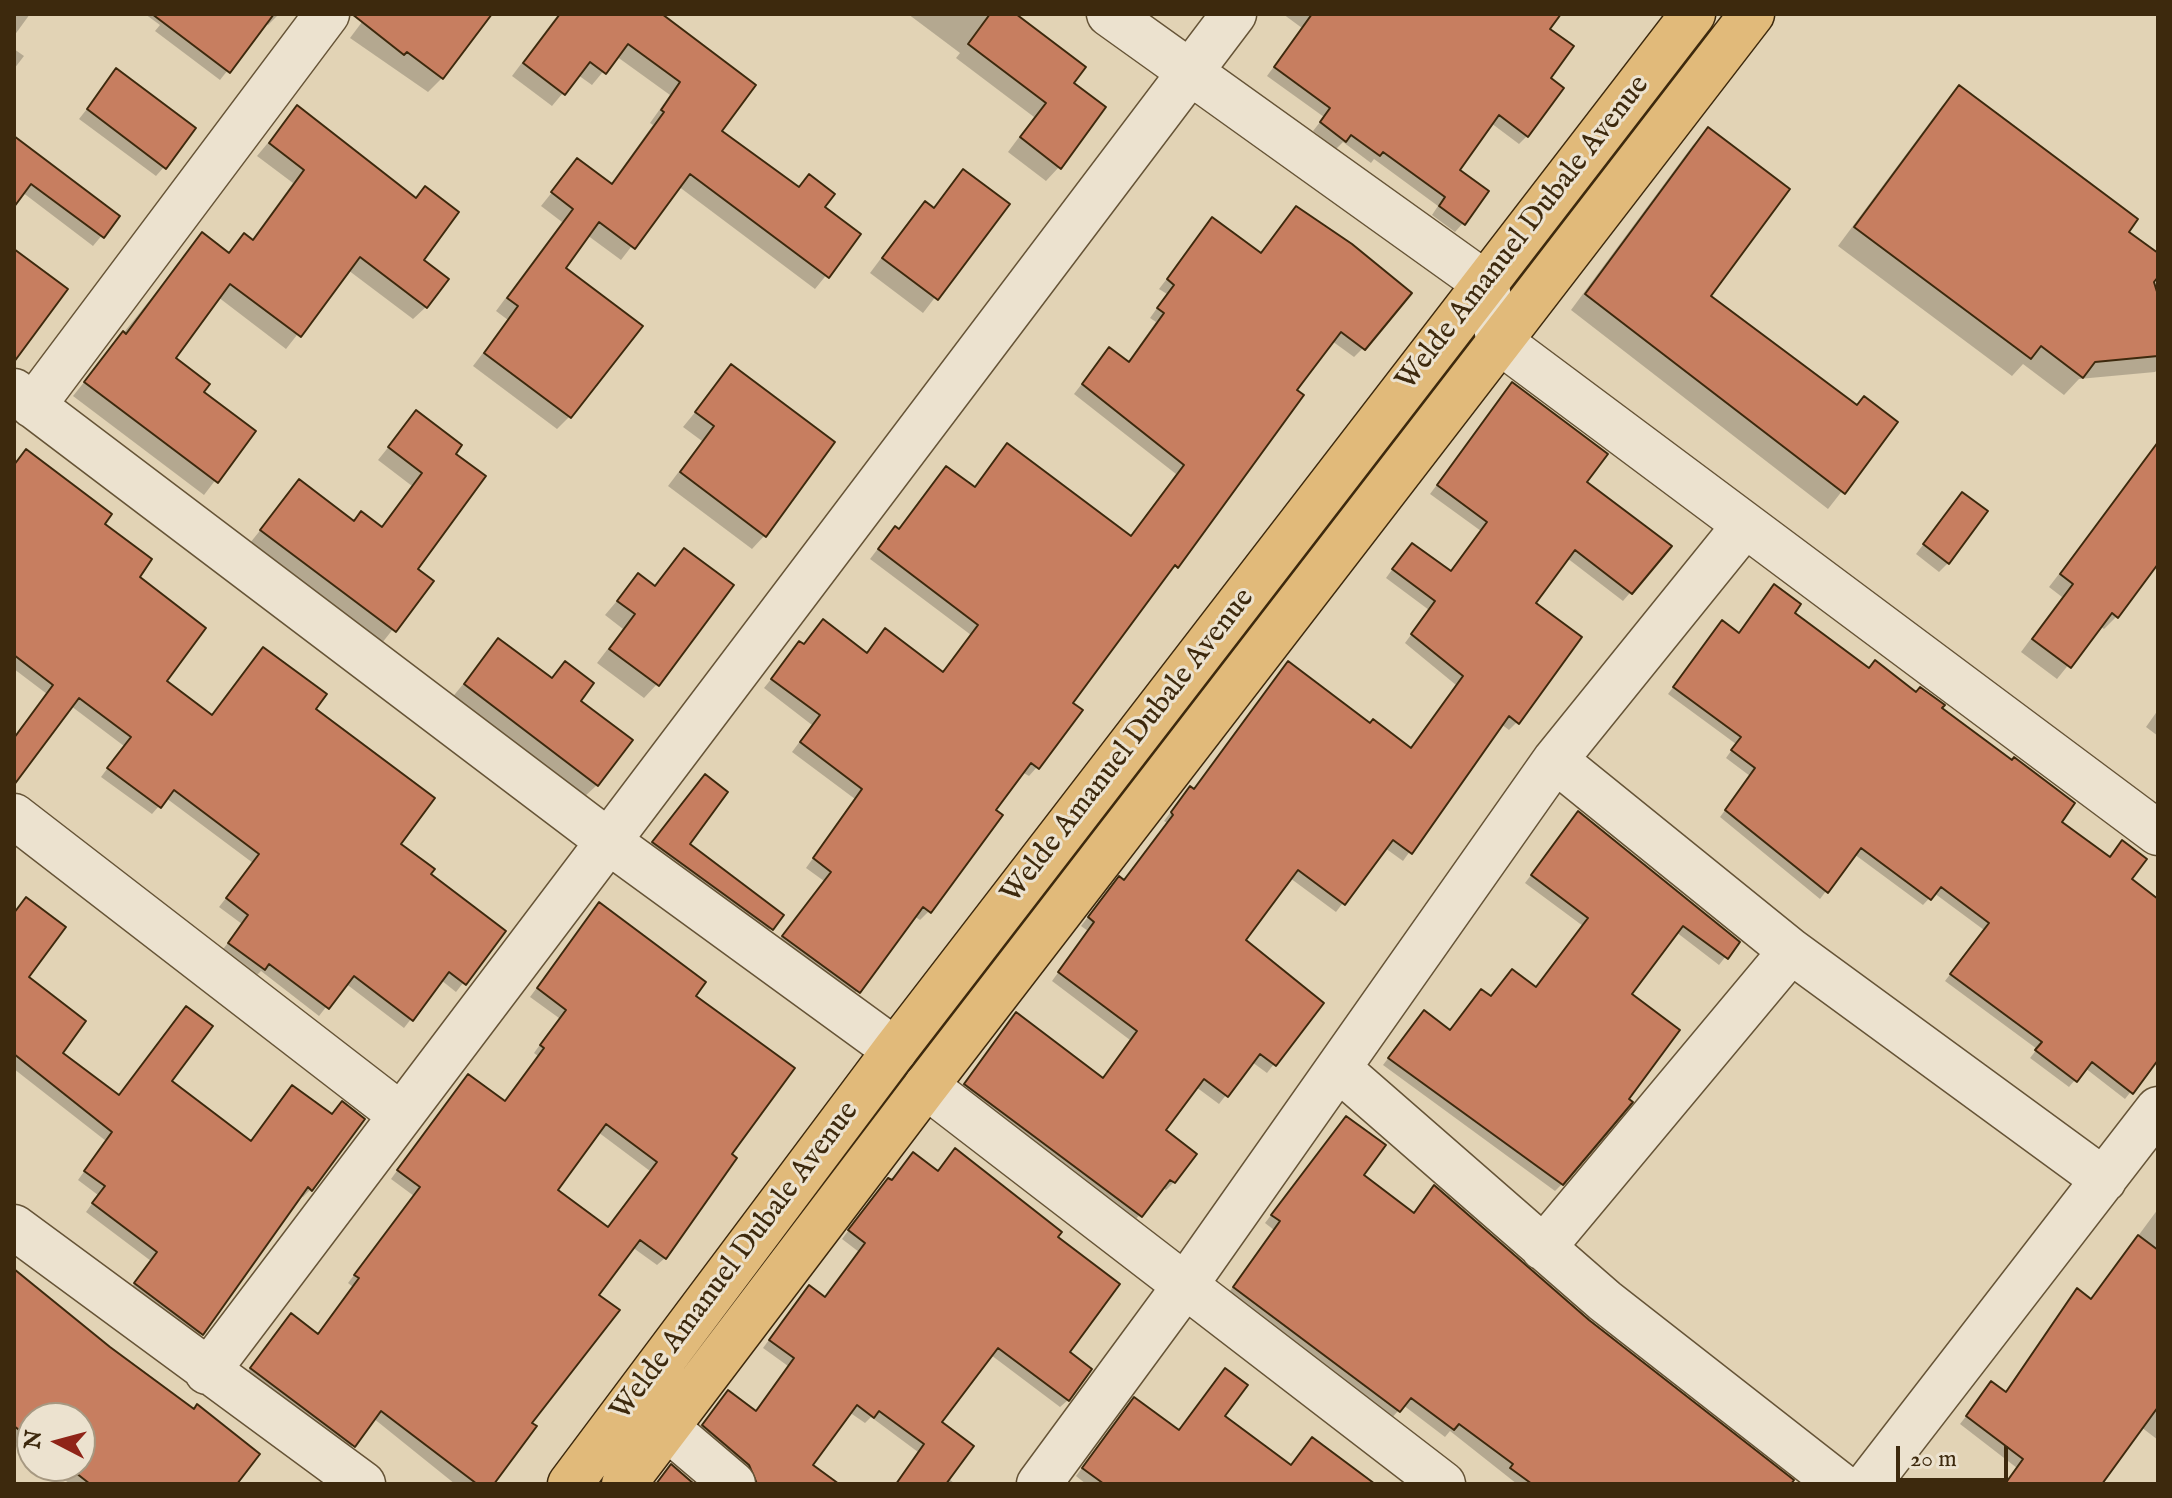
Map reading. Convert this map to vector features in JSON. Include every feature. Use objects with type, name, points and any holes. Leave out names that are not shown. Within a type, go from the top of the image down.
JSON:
[{"type":"main road","name":"Welde Amanuel Dubale Avenue","points":[[570,1484],[895,1050],[1693,14]]},
{"type":"main road","points":[[624,1484],[926,1086],[1752,14]]},
{"type":"street","points":[[327,14],[24,399],[608,841],[895,1050]]},
{"type":"street","points":[[1109,14],[1190,75],[1486,284],[1499,341],[2158,833]]},
{"type":"street","points":[[207,1372],[1234,14]]},
{"type":"street","points":[[1039,1484],[1184,1287],[1555,760],[1745,525]]},
{"type":"street","points":[[1555,760],[1791,951],[2104,1180]]},
{"type":"street","points":[[14,816],[401,1115]]},
{"type":"street","points":[[1543,1248],[1791,951]]},
{"type":"street","points":[[1339,1069],[1605,1301],[1839,1484]]},
{"type":"street","points":[[926,1086],[1443,1484]]},
{"type":"street","points":[[1868,1484],[2158,1109]]},
{"type":"street","points":[[14,1227],[363,1484]]},
{"type":"street","points":[[667,1428],[733,1484]]},
{"type":"building","points":[[152,14],[274,14],[230,73]]},
{"type":"building","points":[[352,14],[492,14],[443,79],[407,52],[404,55]]},
{"type":"building","points":[[560,14],[662,14],[756,85],[722,131],[799,187],[809,174],[835,194],[825,207],[861,234],[829,278],[690,174],[635,249],[599,222],[566,268],[643,326],[571,418],[484,353],[518,306],[507,298],[573,209],[551,192],[577,158],[612,184],[664,112],[661,110],[680,82],[628,44],[606,74],[590,62],[565,95],[523,63]]},
{"type":"building","points":[[990,14],[1016,14],[1086,67],[1074,83],[1106,107],[1061,169],[1020,137],[1046,103],[968,44]]},
{"type":"building","points":[[1312,14],[1561,14],[1550,29],[1574,46],[1551,78],[1564,88],[1528,137],[1499,115],[1460,170],[1489,191],[1465,225],[1439,206],[1445,197],[1383,152],[1380,156],[1351,135],[1346,142],[1320,122],[1330,108],[1274,67]]},
{"type":"building","points":[[116,68],[196,128],[166,169],[87,109]]},
{"type":"building","points":[[1959,85],[2138,219],[2129,232],[2158,253],[2158,277],[2154,282],[2158,295],[2158,356],[2095,362],[2083,378],[2041,346],[2031,359],[1854,227]]},
{"type":"building","points":[[297,105],[416,198],[425,186],[459,212],[424,260],[449,279],[427,308],[360,257],[301,337],[230,284],[176,358],[210,384],[204,392],[256,431],[218,483],[84,382],[123,331],[126,334],[202,232],[229,253],[244,233],[253,240],[304,170],[269,143]]},
{"type":"building","points":[[1708,127],[1790,189],[1711,296],[1857,405],[1864,396],[1898,422],[1845,494],[1585,294]]},
{"type":"building","points":[[14,136],[120,216],[104,238],[31,184],[14,207]]},
{"type":"building","points":[[963,169],[1010,204],[938,300],[882,258],[925,201],[934,208]]},
{"type":"building","points":[[1296,206],[1352,244],[1412,293],[1365,350],[1341,332],[1297,390],[1304,395],[1178,568],[1175,565],[1073,703],[1083,710],[1039,769],[1031,763],[996,810],[1003,815],[931,913],[923,907],[860,993],[782,936],[831,872],[813,858],[862,789],[800,742],[820,715],[771,679],[799,641],[804,644],[823,619],[867,653],[885,628],[943,672],[978,625],[878,549],[895,526],[899,529],[946,466],[975,487],[1007,443],[1131,536],[1184,465],[1082,384],[1109,347],[1129,362],[1164,313],[1157,308],[1174,285],[1167,279],[1212,217],[1261,253]]},
{"type":"building","points":[[14,249],[68,289],[14,362]]},
{"type":"building","points":[[731,364],[835,442],[766,537],[680,472],[714,426],[695,412]]},
{"type":"building","points":[[1512,382],[1608,454],[1587,482],[1672,546],[1632,594],[1575,550],[1536,603],[1582,637],[1519,724],[1509,716],[1412,854],[1393,840],[1345,905],[1298,870],[1246,940],[1324,1003],[1276,1066],[1260,1054],[1228,1097],[1204,1079],[1166,1130],[1197,1154],[1175,1183],[1170,1180],[1142,1217],[964,1084],[1016,1012],[1103,1078],[1137,1031],[1058,972],[1094,922],[1088,917],[1119,876],[1124,880],[1173,815],[1171,812],[1190,786],[1194,789],[1288,661],[1370,723],[1373,719],[1411,748],[1463,676],[1411,634],[1435,601],[1392,569],[1412,543],[1451,571],[1487,522],[1437,485]]},
{"type":"building","points":[[416,410],[462,445],[456,454],[486,476],[418,569],[434,581],[396,632],[260,530],[299,479],[354,521],[361,511],[382,527],[422,473],[388,447]]},
{"type":"building","points":[[2158,442],[2158,564],[2118,618],[2112,613],[2071,668],[2032,639],[2073,584],[2060,574]]},
{"type":"building","points":[[26,449],[112,514],[105,524],[152,559],[140,577],[206,628],[167,681],[212,715],[263,647],[327,694],[316,709],[435,798],[401,844],[435,869],[431,874],[506,931],[466,985],[449,972],[413,1021],[354,976],[329,1009],[269,964],[265,970],[228,943],[248,915],[226,898],[259,854],[174,790],[161,808],[107,768],[131,737],[79,698],[14,785],[14,738],[53,685],[14,655],[14,465]]},
{"type":"building","points":[[1962,492],[1988,511],[1949,564],[1923,544]]},
{"type":"building","points":[[684,548],[734,585],[659,686],[609,649],[635,614],[617,601],[638,573],[655,586]]},
{"type":"building","points":[[1774,584],[1801,604],[1795,613],[1869,668],[1875,660],[1916,692],[1920,687],[1945,705],[1942,708],[2075,803],[2062,822],[2110,857],[2122,840],[2147,859],[2132,879],[2158,899],[2158,1060],[2133,1094],[2092,1062],[2077,1082],[2035,1050],[2042,1042],[1950,974],[1989,923],[1941,887],[1931,900],[1861,848],[1828,893],[1725,810],[1755,768],[1731,750],[1741,737],[1673,687],[1722,620],[1739,633]]},
{"type":"building","points":[[498,638],[552,678],[565,661],[594,683],[581,701],[633,740],[598,786],[464,684]]},
{"type":"building","points":[[705,774],[728,792],[690,844],[784,915],[773,930],[652,842]]},
{"type":"building","points":[[1578,811],[1740,942],[1728,959],[1683,926],[1632,994],[1680,1030],[1629,1099],[1633,1102],[1563,1185],[1388,1058],[1424,1010],[1450,1030],[1481,989],[1491,996],[1512,969],[1536,987],[1588,918],[1531,875]]},
{"type":"building","points":[[26,897],[66,927],[29,977],[86,1021],[63,1053],[119,1095],[186,1006],[213,1026],[172,1081],[251,1141],[292,1085],[332,1114],[342,1101],[365,1119],[312,1191],[308,1187],[203,1335],[134,1283],[157,1252],[92,1203],[105,1186],[84,1171],[112,1132],[14,1054],[14,913]]},
{"type":"building","points":[[599,902],[706,982],[696,996],[795,1068],[732,1154],[737,1158],[666,1259],[640,1240],[599,1295],[620,1310],[532,1423],[537,1426],[494,1484],[477,1484],[381,1411],[355,1447],[250,1368],[291,1313],[318,1334],[359,1278],[354,1275],[420,1187],[397,1170],[468,1074],[505,1101],[544,1048],[540,1045],[566,1010],[537,988]],"holes":[[[606,1124],[657,1162],[608,1227],[558,1190]]]},
{"type":"building","points":[[1346,1116],[1386,1145],[1364,1175],[1414,1213],[1434,1185],[1589,1320],[1794,1480],[1791,1484],[1532,1484],[1510,1468],[1513,1464],[1459,1424],[1454,1430],[1411,1398],[1400,1412],[1233,1287],[1280,1221],[1271,1215]]},
{"type":"building","points":[[955,1148],[1062,1232],[1058,1237],[1120,1284],[1070,1352],[1092,1369],[1069,1401],[998,1348],[942,1422],[974,1446],[946,1484],[896,1484],[924,1444],[879,1411],[874,1418],[857,1405],[813,1465],[839,1484],[757,1484],[749,1465],[702,1425],[728,1390],[756,1411],[794,1358],[769,1340],[809,1285],[825,1297],[865,1243],[848,1230],[888,1178],[892,1180],[913,1152],[938,1171]]},
{"type":"building","points":[[2138,1235],[2158,1250],[2158,1407],[2102,1484],[2005,1484],[2023,1459],[1966,1416],[1991,1381],[2006,1392],[2077,1288],[2091,1299]]},
{"type":"building","points":[[14,1269],[110,1347],[194,1409],[197,1404],[260,1454],[237,1484],[90,1484],[87,1482],[96,1482],[96,1402],[16,1402],[16,1428]]},
{"type":"building","points":[[1225,1368],[1248,1385],[1225,1416],[1291,1465],[1312,1437],[1375,1484],[1104,1484],[1082,1468],[1134,1397],[1179,1430]]},
{"type":"building","points":[[671,1464],[694,1484],[656,1484]]}]
